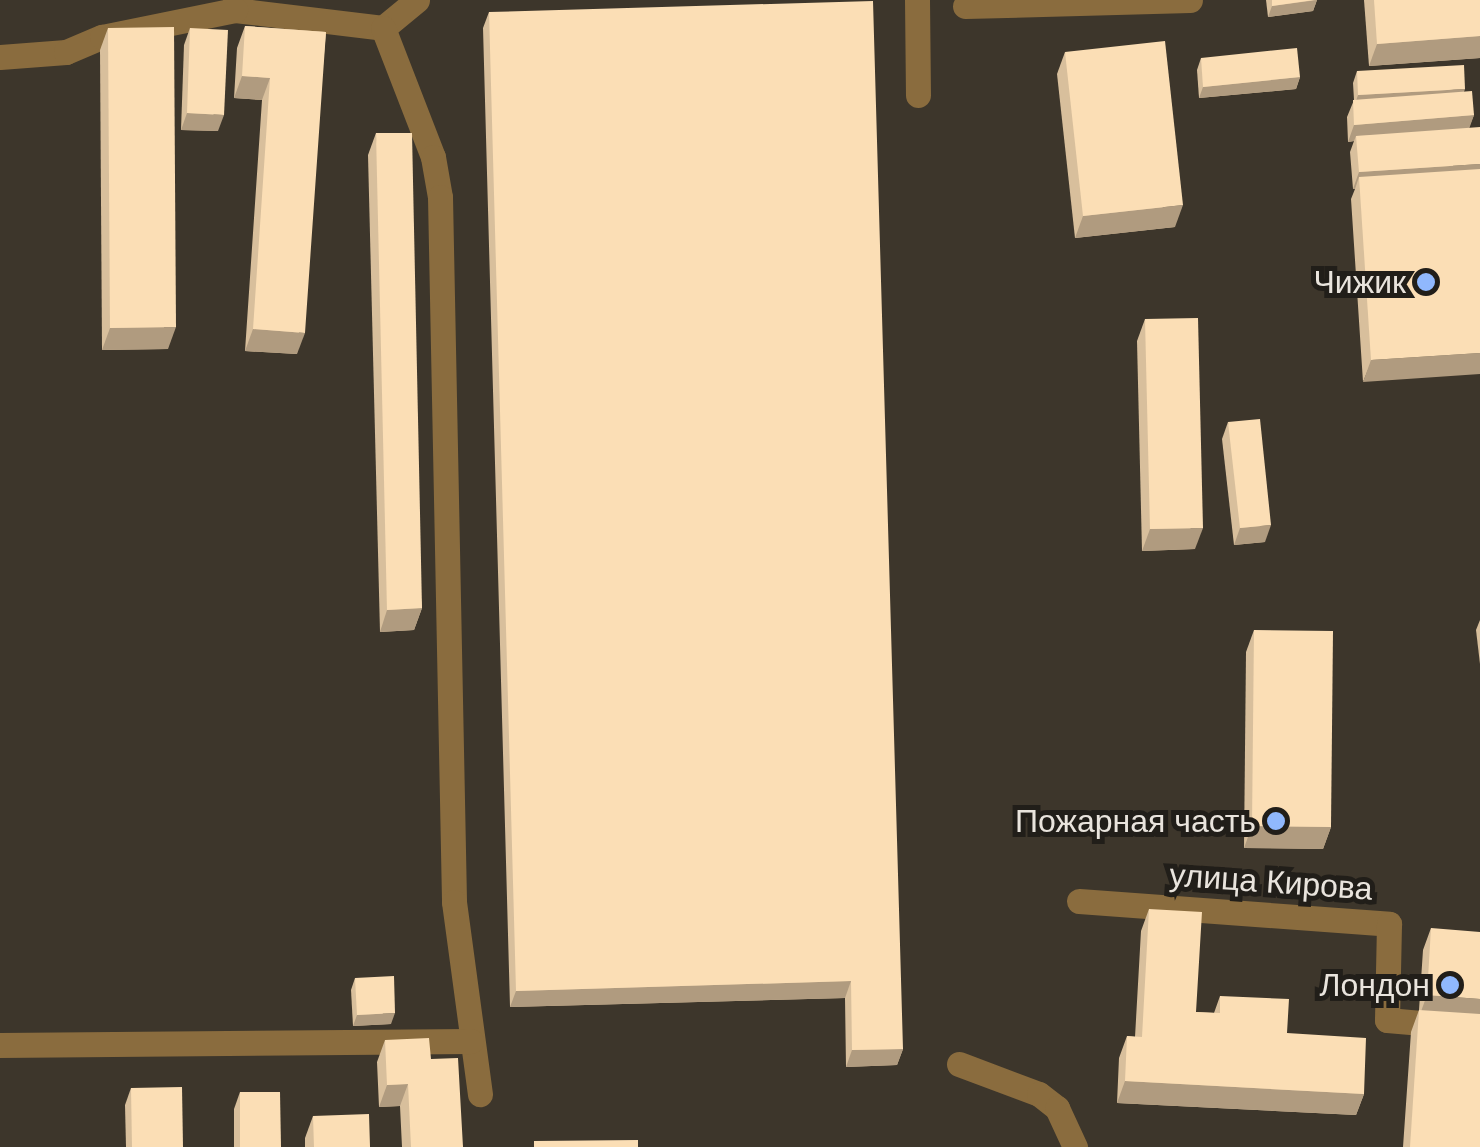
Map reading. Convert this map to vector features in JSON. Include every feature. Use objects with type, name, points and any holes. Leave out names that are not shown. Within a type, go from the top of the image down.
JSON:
[{"type":"street","points":[[0,57],[66,52],[102,37],[235,5],[383,28],[418,0]]},
{"type":"street","points":[[916,0],[918,95]]},
{"type":"street","points":[[965,6],[1190,0]]},
{"type":"street","points":[[383,28],[433,158],[440,197],[454,902],[480,1094]]},
{"type":"street","name":"улица Кирова","points":[[1079,900],[1389,924],[1387,1020],[1480,1028]]},
{"type":"street","points":[[0,1045],[470,1041]]},
{"type":"street","points":[[959,1064],[1040,1094],[1057,1108],[1075,1147]]},
{"type":"building","points":[[1272,0],[1314,0],[1272,6]]},
{"type":"building","points":[[1374,0],[1480,0],[1480,36],[1377,44]]},
{"type":"building","points":[[873,1],[903,1049],[852,1050],[851,981],[516,991],[489,12]]},
{"type":"building","points":[[245,26],[326,32],[305,333],[253,329],[270,78],[242,76]]},
{"type":"building","points":[[174,27],[176,327],[110,328],[108,28]]},
{"type":"building","points":[[190,28],[228,30],[224,115],[187,113]]},
{"type":"building","points":[[1165,41],[1183,205],[1083,216],[1065,52]]},
{"type":"building","points":[[1297,48],[1300,77],[1203,87],[1201,58]]},
{"type":"building","points":[[1464,65],[1465,89],[1358,95],[1357,71]]},
{"type":"building","points":[[1472,91],[1474,115],[1354,125],[1353,100]]},
{"type":"building","points":[[1480,127],[1480,164],[1359,172],[1356,136]]},
{"type":"building","points":[[376,133],[412,133],[422,608],[387,610]]},
{"type":"building","points":[[1480,169],[1480,353],[1371,360],[1359,177]]},
{"type":"building","points":[[1198,318],[1203,528],[1150,529],[1145,319]]},
{"type":"building","points":[[1260,419],[1271,525],[1240,528],[1228,422]]},
{"type":"building","points":[[1254,630],[1333,631],[1331,827],[1252,826]]},
{"type":"building","points":[[1149,909],[1202,912],[1196,1012],[1220,1013],[1220,996],[1289,999],[1287,1033],[1366,1038],[1364,1094],[1125,1081],[1127,1036],[1142,1037]]},
{"type":"building","points":[[1431,928],[1480,932],[1480,999],[1427,995]]},
{"type":"building","points":[[394,976],[395,1013],[357,1015],[355,978]]},
{"type":"building","points":[[1419,1010],[1480,1014],[1480,1147],[1410,1147]]},
{"type":"building","points":[[429,1038],[431,1059],[458,1058],[463,1147],[411,1147],[408,1084],[387,1085],[385,1040]]},
{"type":"building","points":[[182,1087],[183,1147],[132,1147],[131,1088]]},
{"type":"building","points":[[240,1092],[280,1092],[281,1147],[240,1147]]},
{"type":"building","points":[[369,1114],[370,1147],[314,1147],[313,1116]]},
{"type":"building","points":[[638,1140],[638,1147],[534,1147],[534,1141]]},
{"type":"place","name":"Чижик","points":[[1426,282]]},
{"type":"place","name":"Пожарная часть","points":[[1276,821]]},
{"type":"place","name":"Лондон","points":[[1450,985]]}]
